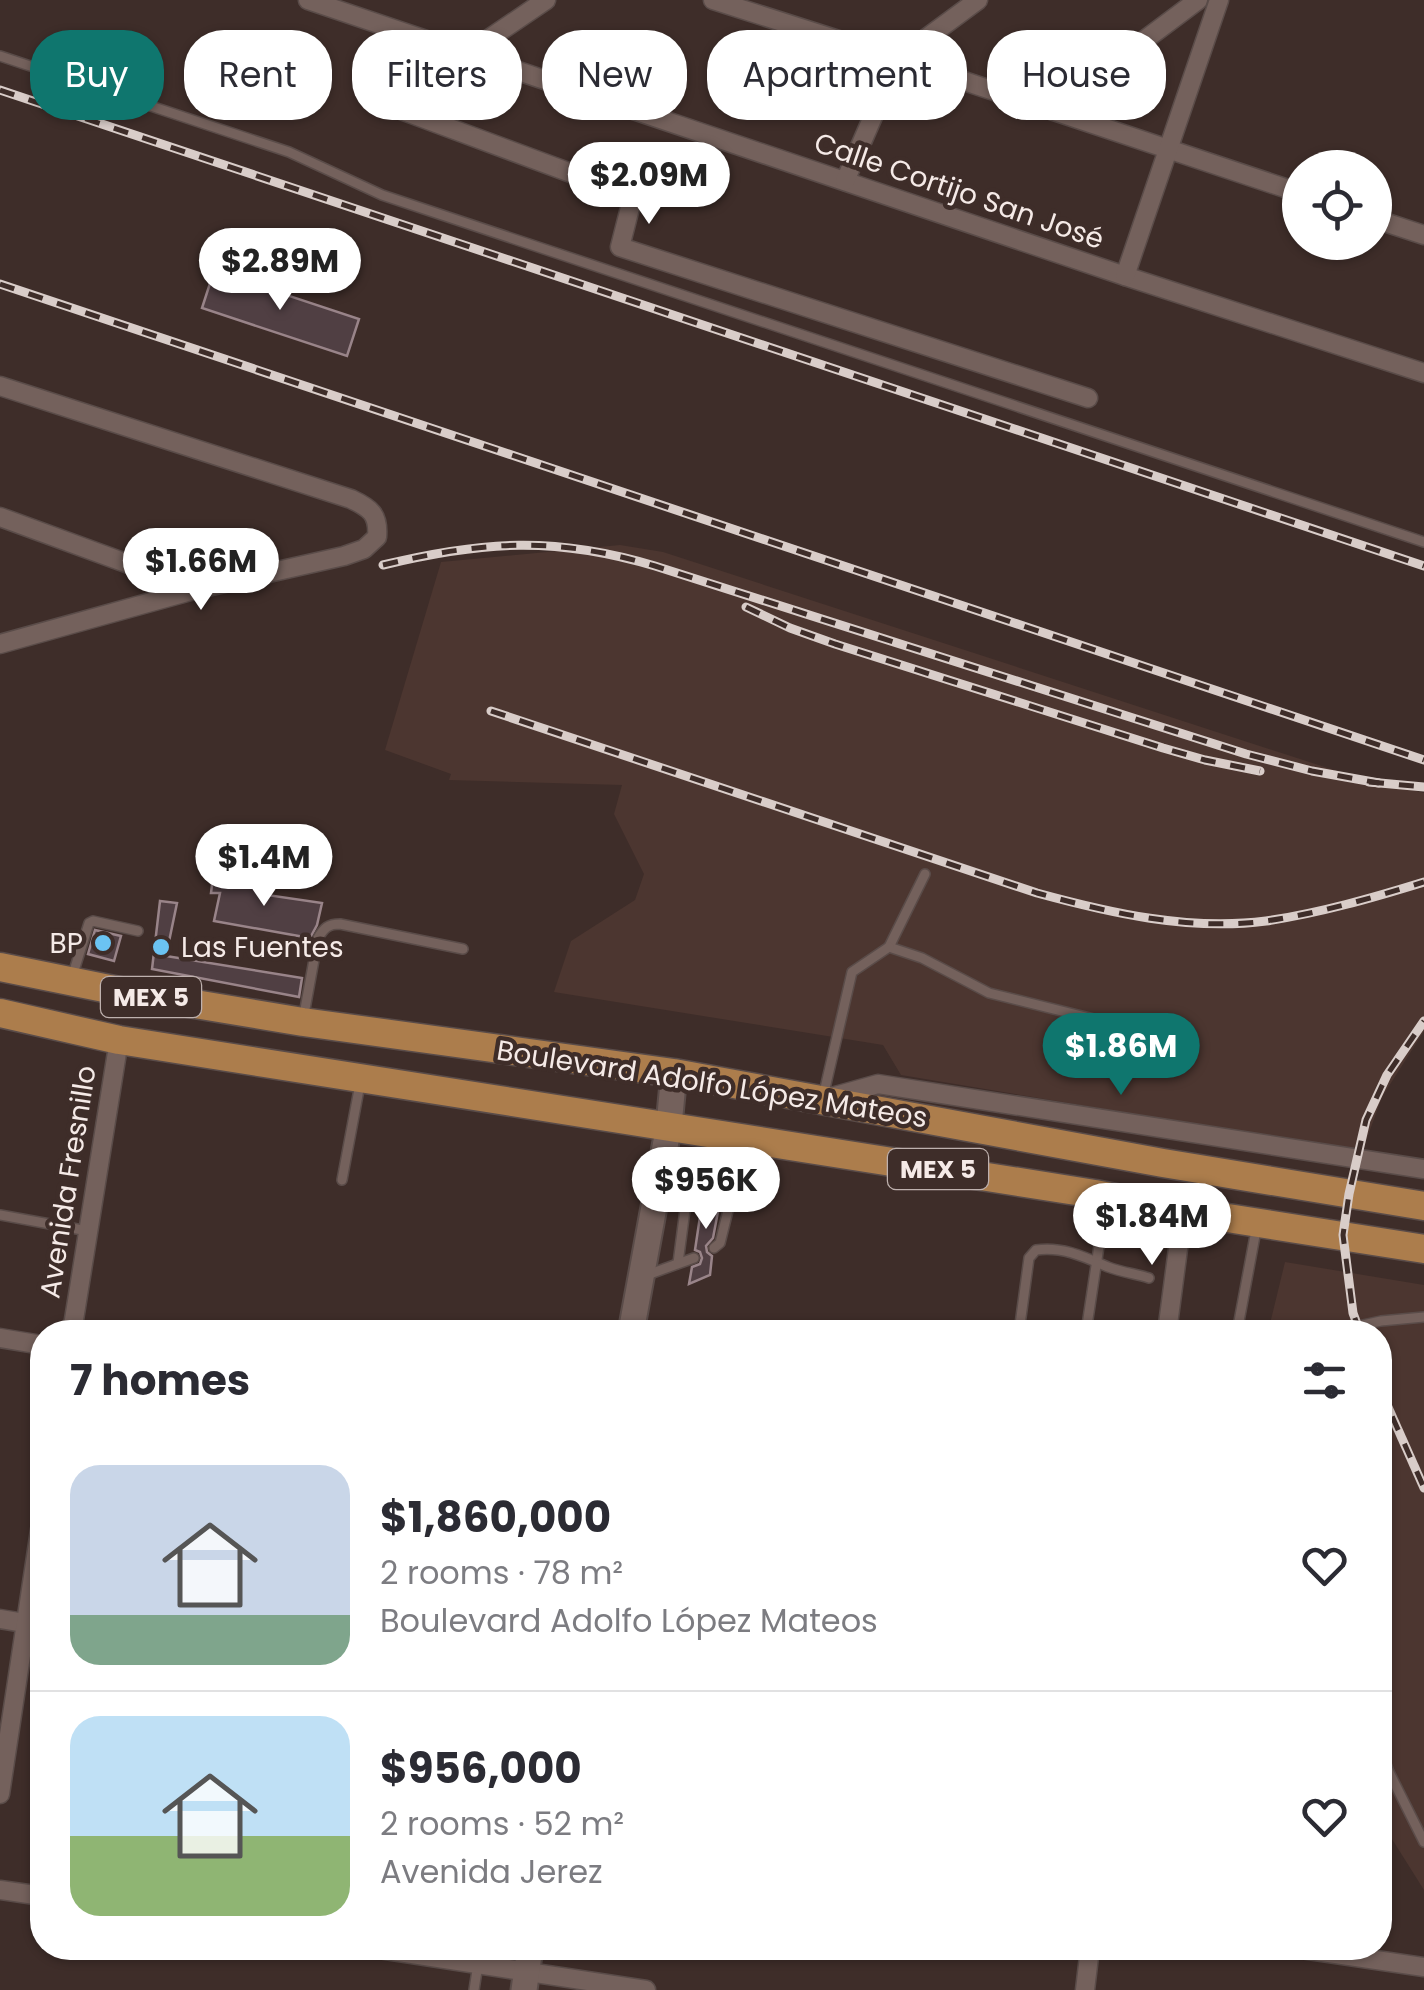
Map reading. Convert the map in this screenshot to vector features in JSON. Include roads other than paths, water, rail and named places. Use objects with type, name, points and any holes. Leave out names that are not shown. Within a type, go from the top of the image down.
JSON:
[{"type":"main road","name":"Boulevard Adolfo López Mateos","points":[[0,967],[303,1022],[674,1072],[1164,1164],[1424,1206]]},
{"type":"main road","name":"Boulevard Adolfo López Mateos","points":[[0,1013],[119,1040],[1424,1249]]},
{"type":"main road","points":[[1308,1230],[1320,1210],[1314,1188]]},
{"type":"main road","points":[[1378,1241],[1376,1219],[1388,1200]]},
{"type":"street","name":"Calle Cortijo San José","points":[[308,0],[398,30]]},
{"type":"street","points":[[504,30],[546,0]]},
{"type":"street","points":[[713,0],[807,30]]},
{"type":"street","points":[[754,13],[772,0]]},
{"type":"street","points":[[937,30],[978,0]]},
{"type":"street","points":[[1158,30],[1198,0]]},
{"type":"street","points":[[1126,276],[1219,0]]},
{"type":"street","name":"Calle Cortijo San José","points":[[522,72],[1126,276],[1424,372]]},
{"type":"street","points":[[428,120],[633,196],[620,247],[1088,398]]},
{"type":"street","points":[[845,181],[872,120]]},
{"type":"street","points":[[1081,120],[1282,188]]},
{"type":"street","points":[[1392,225],[1424,236]]},
{"type":"street","points":[[0,386],[350,499],[373,513],[378,524],[377,537],[364,549],[315,564],[198,589],[0,644]]},
{"type":"street","points":[[0,518],[198,589]]},
{"type":"street","name":"Avenida Fresnillo","points":[[74,1320],[119,1040]]},
{"type":"street","points":[[633,1320],[674,1072]]},
{"type":"street","points":[[822,1100],[878,1084],[1424,1169]]},
{"type":"street","points":[[1169,1320],[1184,1210]]},
{"type":"street","points":[[0,1338],[30,1343]]},
{"type":"street","points":[[0,1620],[30,1624]]},
{"type":"street","points":[[0,1794],[30,1645]]},
{"type":"street","points":[[0,1890],[30,1894]]},
{"type":"street","points":[[452,1960],[646,1990]]},
{"type":"street","points":[[1085,1990],[1089,1960]]},
{"type":"street","points":[[1376,1960],[1424,1967]]},
{"type":"lane","points":[[0,56],[290,152],[382,195],[1424,542]]},
{"type":"lane","points":[[822,1100],[852,972],[889,948],[926,874]]},
{"type":"lane","points":[[71,982],[89,923],[138,931]]},
{"type":"lane","points":[[303,1022],[318,938],[331,924],[463,948]]},
{"type":"lane","points":[[889,948],[922,958],[989,993],[1106,1022]]},
{"type":"lane","points":[[342,1180],[361,1078]]},
{"type":"lane","points":[[714,1248],[720,1243],[746,1138]]},
{"type":"lane","points":[[656,1194],[739,1172]]},
{"type":"lane","points":[[678,1264],[688,1187]]},
{"type":"lane","points":[[1088,1320],[1108,1196]]},
{"type":"lane","points":[[1100,1246],[1108,1196]]},
{"type":"lane","points":[[0,1216],[88,1231]]},
{"type":"lane","points":[[1240,1320],[1258,1222]]},
{"type":"lane","points":[[1020,1320],[1029,1258],[1036,1250],[1062,1251],[1149,1278]]},
{"type":"lane","points":[[640,1278],[694,1258]]},
{"type":"lane","points":[[1392,1320],[1424,1317]]},
{"type":"lane","points":[[1392,1774],[1424,1842]]},
{"type":"lane","points":[[474,1990],[478,1964]]},
{"type":"railway","points":[[0,90],[1424,566]]},
{"type":"railway","points":[[0,284],[1424,760]]},
{"type":"railway","points":[[383,565],[454,551],[519,545],[619,556],[1246,754],[1379,783]]},
{"type":"railway","points":[[746,607],[835,644],[1163,748],[1260,771]]},
{"type":"railway","points":[[491,711],[1037,893],[1121,913],[1208,924],[1266,921],[1424,882]]},
{"type":"railway","points":[[1369,782],[1424,787]]},
{"type":"railway","points":[[1356,1320],[1343,1235],[1349,1194],[1366,1120],[1387,1075],[1424,1021]]},
{"type":"railway","points":[[1392,1416],[1424,1488]]},
{"type":"place","name":"BP","points":[[103,943]]},
{"type":"place","name":"Las Fuentes","points":[[161,947]]}]
